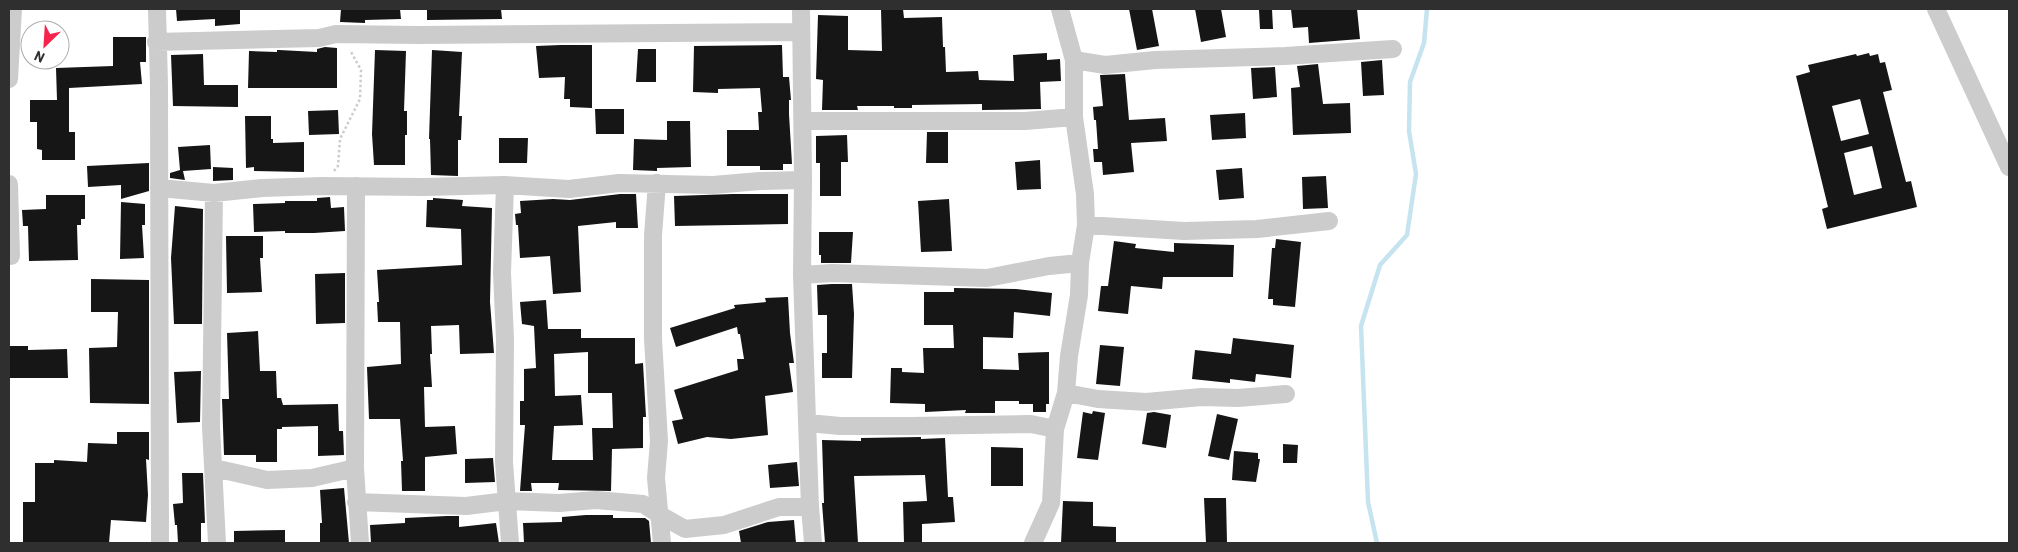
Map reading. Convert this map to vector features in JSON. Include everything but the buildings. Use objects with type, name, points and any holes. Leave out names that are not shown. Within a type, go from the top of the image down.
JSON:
[{"type":"street","points":[[9,79],[13,9]]},
{"type":"street","points":[[157,9],[156,42],[159,85],[160,188],[160,543]]},
{"type":"street","points":[[801,9],[803,121],[802,275],[810,507],[813,543]]},
{"type":"street","points":[[1033,543],[1051,503],[1055,429],[1066,393],[1086,225],[1085,194],[1074,117],[1074,60],[1060,9]]},
{"type":"street","points":[[1936,9],[2009,167]]},
{"type":"street","points":[[156,42],[319,38],[336,34],[418,36],[802,32]]},
{"type":"street","points":[[1074,60],[1105,65],[1155,60],[1285,56],[1393,49]]},
{"type":"street","points":[[803,121],[1025,121],[1074,117]]},
{"type":"street","points":[[160,188],[214,193],[322,186],[505,185],[569,189],[619,184],[713,185],[803,180]]},
{"type":"street","points":[[657,183],[653,235],[653,338],[659,441],[656,478],[662,543]]},
{"type":"street","points":[[9,184],[11,256]]},
{"type":"street","points":[[505,185],[502,281],[506,339],[504,462],[510,543]]},
{"type":"street","points":[[356,186],[355,468],[360,543]]},
{"type":"street","points":[[214,193],[211,427],[217,543]]},
{"type":"street","points":[[1086,225],[1184,231],[1257,229],[1330,220]]},
{"type":"street","points":[[802,275],[832,273],[987,278],[1049,266],[1080,263]]},
{"type":"street","points":[[1066,393],[1098,399],[1146,402],[1202,397],[1238,398],[1286,394]]},
{"type":"street","points":[[808,423],[840,426],[1031,424],[1055,429]]},
{"type":"street","points":[[214,468],[267,480],[312,478],[355,468]]},
{"type":"street","points":[[356,502],[466,506],[507,501],[558,503],[596,500],[643,504],[685,529],[724,525],[779,507],[810,507]]},
{"type":"path","points":[[322,186],[338,166],[340,140],[360,99],[361,70],[348,47],[336,34]]},
{"type":"waterway","points":[[1377,543],[1368,502],[1361,326],[1380,265],[1407,235],[1416,174],[1409,131],[1410,82],[1424,43],[1427,9]]}]
